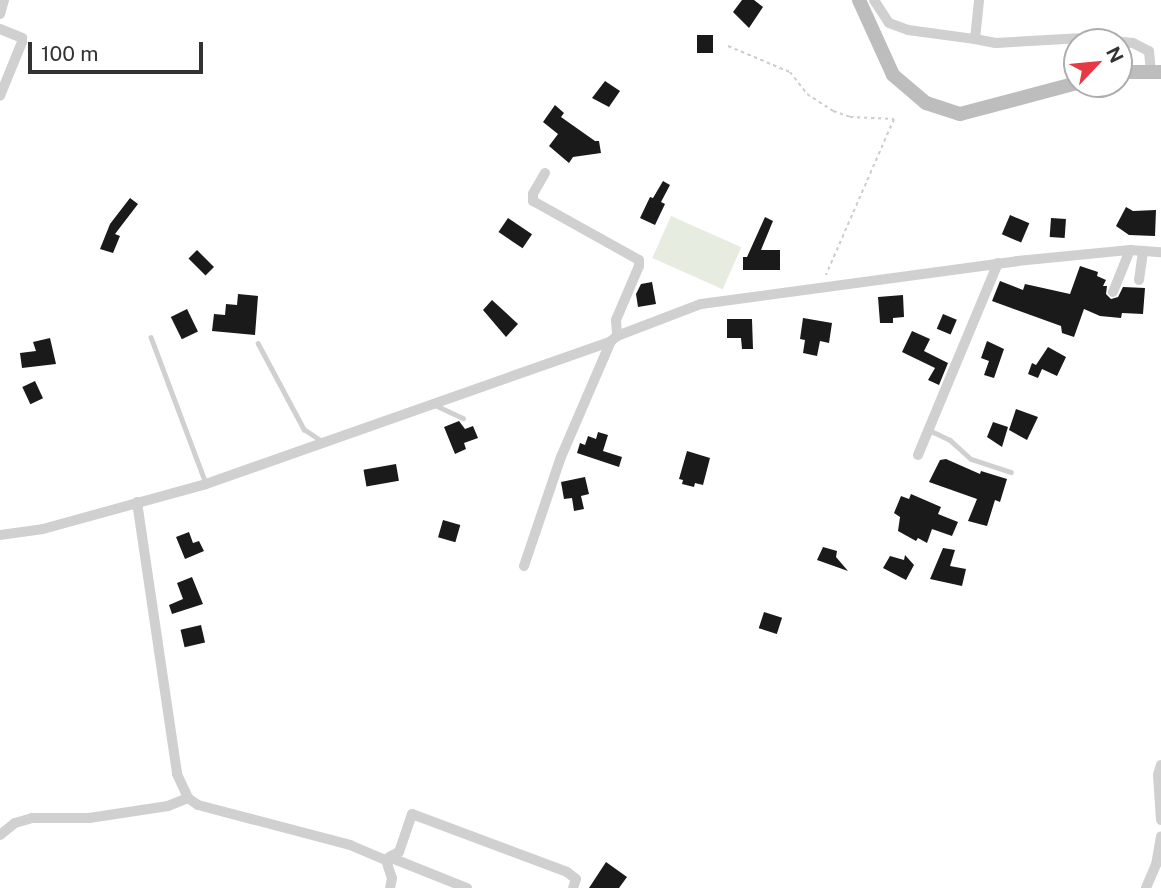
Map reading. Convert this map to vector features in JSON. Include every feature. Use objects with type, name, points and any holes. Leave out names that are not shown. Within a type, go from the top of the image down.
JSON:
[{"type":"main road","points":[[859,0],[893,75],[926,103],[960,114],[1063,87]]},
{"type":"main road","points":[[1133,72],[1156,72]]},
{"type":"street","points":[[0,14],[4,0]]},
{"type":"street","points":[[874,0],[888,23],[908,30],[996,43],[1083,38],[1133,43],[1149,51],[1156,72]]},
{"type":"street","points":[[975,39],[979,0]]},
{"type":"street","points":[[0,29],[22,38],[0,96]]},
{"type":"street","points":[[524,566],[561,457],[614,338],[616,320],[639,266],[639,260],[533,201],[533,194],[545,173]]},
{"type":"street","points":[[1112,292],[1130,250]]},
{"type":"street","points":[[0,536],[43,529],[206,484],[323,441],[435,405],[701,304],[998,263],[1130,250],[1161,252]]},
{"type":"street","points":[[1139,279],[1143,251]]},
{"type":"street","points":[[918,455],[998,263]]},
{"type":"street","points":[[136,502],[177,774],[188,798],[198,805],[350,845],[467,888]]},
{"type":"street","points":[[1161,765],[1158,775],[1161,820]]},
{"type":"street","points":[[0,835],[15,823],[32,818],[89,818],[168,806],[188,798]]},
{"type":"street","points":[[388,858],[399,852],[411,814],[567,872],[576,879],[572,888]]},
{"type":"street","points":[[1146,888],[1156,865],[1161,836]]},
{"type":"street","points":[[388,858],[392,878],[390,888]]},
{"type":"lane","points":[[151,337],[206,484]]},
{"type":"lane","points":[[258,343],[304,429],[323,441]]},
{"type":"lane","points":[[435,405],[463,418]]},
{"type":"lane","points":[[929,429],[950,440],[971,459],[1011,472]]},
{"type":"path","points":[[728,46],[790,72],[807,94],[833,111],[850,117],[894,119],[821,288]]},
{"type":"shaded area","points":[[671,216],[741,247],[723,289],[652,258]]},
{"type":"building","points":[[742,0],[754,0],[763,7],[749,28],[733,12]]},
{"type":"building","points":[[697,35],[713,35],[713,53],[697,53]]},
{"type":"building","points":[[605,81],[620,91],[609,107],[592,98]]},
{"type":"building","points":[[555,105],[564,113],[561,117],[595,141],[599,141],[601,153],[573,157],[569,163],[549,146],[558,134],[543,122]]},
{"type":"building","points":[[663,181],[670,185],[661,202],[665,204],[655,225],[640,218],[650,197],[653,198]]},
{"type":"building","points":[[130,198],[138,204],[115,234],[120,236],[113,253],[100,249],[110,224]]},
{"type":"building","points":[[1126,207],[1133,211],[1156,210],[1155,236],[1129,235],[1116,226]]},
{"type":"building","points":[[1010,215],[1029,223],[1021,243],[1002,234]]},
{"type":"building","points":[[765,217],[773,221],[761,250],[780,250],[780,270],[743,270],[743,257],[747,257]]},
{"type":"building","points":[[508,218],[532,234],[523,248],[498,232]]},
{"type":"building","points":[[1051,218],[1066,219],[1065,238],[1050,237]]},
{"type":"building","points":[[197,250],[214,267],[205,275],[189,258]]},
{"type":"building","points":[[1080,266],[1098,272],[1097,276],[1106,280],[1103,286],[1107,286],[1106,294],[1111,299],[1118,297],[1123,287],[1145,288],[1143,314],[1122,313],[1121,318],[1100,316],[1084,309],[1074,337],[1062,333],[1061,326],[992,301],[1000,281],[1023,290],[1025,284],[1070,294]]},
{"type":"building","points":[[652,282],[656,304],[638,307],[636,294],[641,284]]},
{"type":"building","points":[[238,294],[258,296],[255,335],[212,331],[214,314],[225,315],[226,304],[237,305]]},
{"type":"building","points":[[903,295],[904,317],[893,318],[893,323],[880,323],[878,297]]},
{"type":"building","points":[[492,300],[518,324],[506,337],[483,310]]},
{"type":"building","points":[[187,309],[198,331],[182,339],[171,317]]},
{"type":"building","points":[[943,314],[957,320],[951,335],[937,329]]},
{"type":"building","points":[[803,318],[832,323],[829,343],[820,341],[817,356],[803,353],[805,340],[800,339]]},
{"type":"building","points":[[727,319],[752,319],[753,349],[742,349],[741,338],[727,338]]},
{"type":"building","points":[[912,331],[930,339],[924,351],[948,363],[939,385],[928,380],[935,368],[902,352]]},
{"type":"building","points":[[50,338],[56,364],[22,368],[20,353],[36,351],[33,342]]},
{"type":"building","points":[[987,341],[1004,349],[994,378],[984,375],[989,361],[981,358]]},
{"type":"building","points":[[1048,347],[1066,357],[1057,376],[1042,369],[1038,378],[1028,374],[1032,363],[1036,365]]},
{"type":"building","points":[[35,381],[43,398],[30,404],[22,387]]},
{"type":"building","points":[[1016,409],[1038,417],[1027,440],[1009,430]]},
{"type":"building","points":[[459,421],[465,429],[473,426],[478,438],[464,443],[466,449],[455,454],[444,427]]},
{"type":"building","points":[[993,422],[1008,427],[1002,447],[987,437]]},
{"type":"building","points":[[598,432],[608,435],[603,451],[622,457],[619,467],[577,453],[580,443],[585,445],[588,436],[596,439]]},
{"type":"building","points":[[687,451],[710,458],[703,485],[695,483],[694,487],[682,484],[683,480],[679,479]]},
{"type":"building","points":[[946,459],[980,474],[981,471],[1007,479],[1000,502],[995,500],[987,526],[968,521],[977,499],[929,482],[940,460]]},
{"type":"building","points":[[396,464],[399,481],[366,486],[364,470]]},
{"type":"building","points":[[585,477],[589,494],[581,496],[584,509],[574,511],[572,498],[564,499],[561,482]]},
{"type":"building","points":[[911,494],[941,507],[938,514],[958,522],[952,536],[932,529],[927,543],[918,538],[916,541],[898,531],[900,517],[894,513],[901,496],[909,499]]},
{"type":"building","points":[[443,520],[460,525],[455,542],[438,537]]},
{"type":"building","points":[[189,532],[193,543],[199,541],[204,551],[185,559],[176,537]]},
{"type":"building","points":[[823,547],[837,551],[836,557],[848,571],[817,560]]},
{"type":"building","points":[[943,548],[955,550],[950,566],[966,569],[962,586],[930,579]]},
{"type":"building","points":[[905,555],[914,565],[906,580],[883,568],[890,556],[904,560]]},
{"type":"building","points":[[192,577],[203,604],[172,614],[169,605],[183,599],[177,583]]},
{"type":"building","points":[[764,612],[782,618],[777,634],[759,628]]},
{"type":"building","points":[[201,625],[205,643],[185,647],[181,630]]},
{"type":"building","points":[[606,862],[627,877],[619,888],[589,888]]}]
